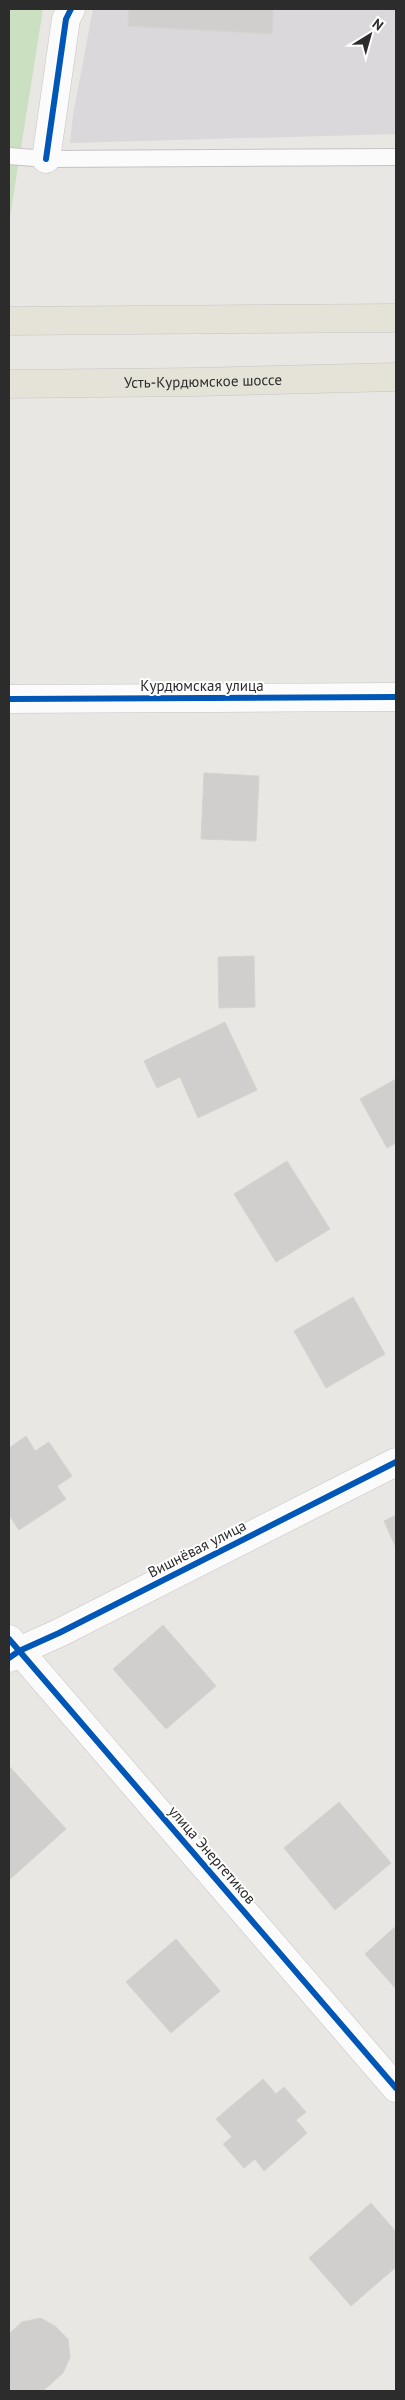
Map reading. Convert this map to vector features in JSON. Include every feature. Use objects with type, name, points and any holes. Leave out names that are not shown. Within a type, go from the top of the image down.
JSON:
[{"type":"main road","points":[[9,321],[394,315]]},
{"type":"main road","name":"Усть-Курдюмское шоссе","points":[[9,384],[392,380]]},
{"type":"street","points":[[46,159],[66,19],[72,9]]},
{"type":"street","name":"Курдюмская улица","points":[[9,699],[396,697]]},
{"type":"street","name":"Вишнёвая улица","points":[[12,1649],[58,1633],[396,1462]]},
{"type":"street","name":"улица Энергетиков","points":[[12,1649],[396,2088]]},
{"type":"lane","points":[[9,156],[46,159],[396,157]]},
{"type":"shaded area","points":[[93,9],[396,9],[396,134],[70,143],[73,115]]},
{"type":"green space","points":[[9,9],[43,9],[10,217],[9,217]]},
{"type":"building","points":[[129,9],[273,9],[272,34],[128,26]]},
{"type":"building","points":[[204,773],[259,776],[256,841],[201,839]]},
{"type":"building","points":[[254,956],[255,1007],[219,1008],[218,957]]},
{"type":"building","points":[[225,1022],[257,1090],[198,1118],[180,1077],[157,1088],[144,1061]]},
{"type":"building","points":[[396,1079],[396,1143],[387,1148],[360,1099]]},
{"type":"building","points":[[287,1161],[330,1229],[276,1262],[234,1194]]},
{"type":"building","points":[[353,1297],[385,1354],[326,1388],[294,1331]]},
{"type":"building","points":[[26,1436],[35,1451],[49,1442],[72,1476],[57,1486],[66,1499],[19,1530],[9,1515],[9,1448]]},
{"type":"building","points":[[396,1515],[396,1548],[384,1521]]},
{"type":"building","points":[[163,1625],[216,1686],[166,1729],[113,1669]]},
{"type":"building","points":[[9,1766],[66,1829],[9,1880]]},
{"type":"building","points":[[339,1802],[391,1863],[335,1910],[284,1848]]},
{"type":"building","points":[[396,1926],[396,1989],[365,1954]]},
{"type":"building","points":[[176,1939],[220,1991],[171,2033],[126,1982]]},
{"type":"building","points":[[263,2079],[276,2094],[284,2087],[306,2112],[296,2120],[307,2133],[264,2171],[255,2159],[244,2168],[223,2144],[232,2137],[216,2119]]},
{"type":"building","points":[[371,2203],[396,2232],[396,2267],[351,2306],[309,2258]]},
{"type":"building","points":[[41,2318],[56,2327],[68,2339],[70,2357],[63,2373],[43,2391],[9,2391],[9,2334],[22,2322]]},
{"type":"cycle path","points":[[46,159],[66,19],[71,9]]},
{"type":"cycle path","points":[[9,699],[396,697]]},
{"type":"cycle path","points":[[9,1658],[19,1651],[59,1633],[396,1462]]},
{"type":"cycle path","points":[[9,1639],[396,2088]]}]
